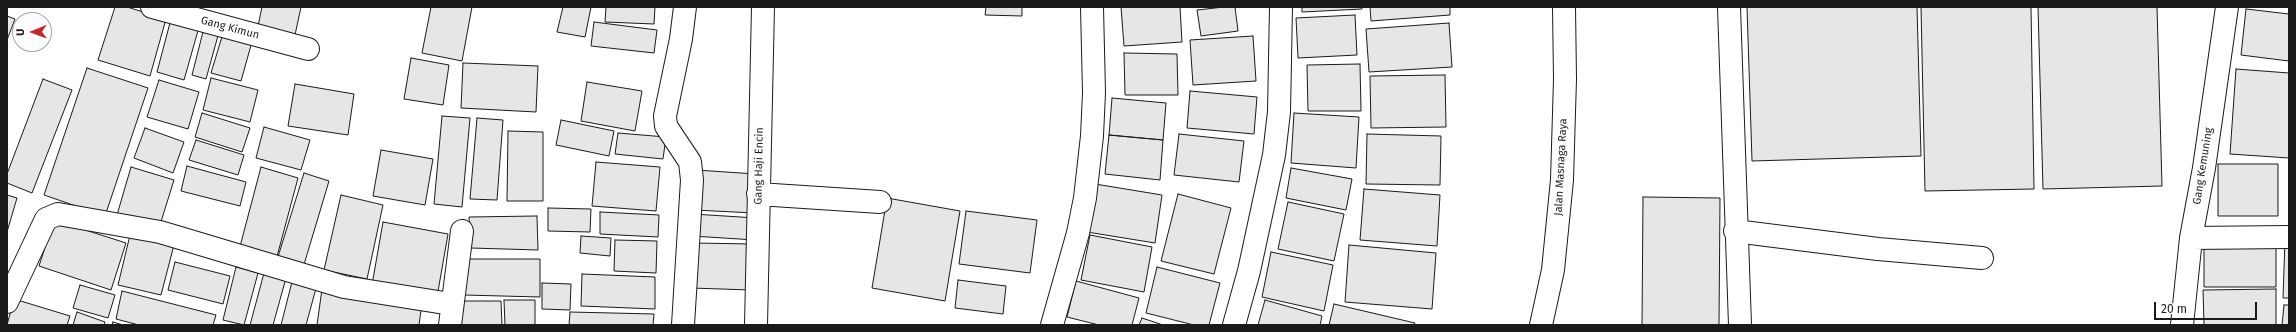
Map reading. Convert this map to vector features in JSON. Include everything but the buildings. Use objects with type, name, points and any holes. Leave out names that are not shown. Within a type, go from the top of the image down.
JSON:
[{"type":"street","name":"Gang Kimun","points":[[152,7],[308,49]]},
{"type":"street","points":[[683,325],[692,180],[690,162],[666,126],[665,116],[681,39],[685,7]]},
{"type":"street","name":"Gang Haji Encin","points":[[756,325],[763,7]]},
{"type":"street","points":[[1052,325],[1078,233],[1085,198],[1092,136],[1092,7]]},
{"type":"street","points":[[1234,325],[1249,271],[1274,155],[1279,112],[1281,7]]},
{"type":"street","name":"Jalan Masnaga Raya","points":[[1541,325],[1553,270],[1562,180],[1565,79],[1564,7]]},
{"type":"street","points":[[1729,7],[1735,231],[1740,325]]},
{"type":"street","name":"Gang Kemuning","points":[[2182,325],[2191,238],[2204,168],[2227,7]]},
{"type":"street","points":[[758,194],[880,202]]},
{"type":"street","points":[[7,302],[46,219],[58,214],[160,232],[344,287],[450,315],[462,231]]},
{"type":"street","points":[[1735,231],[1878,250],[1982,258]]},
{"type":"street","points":[[2191,238],[2289,237]]}]
